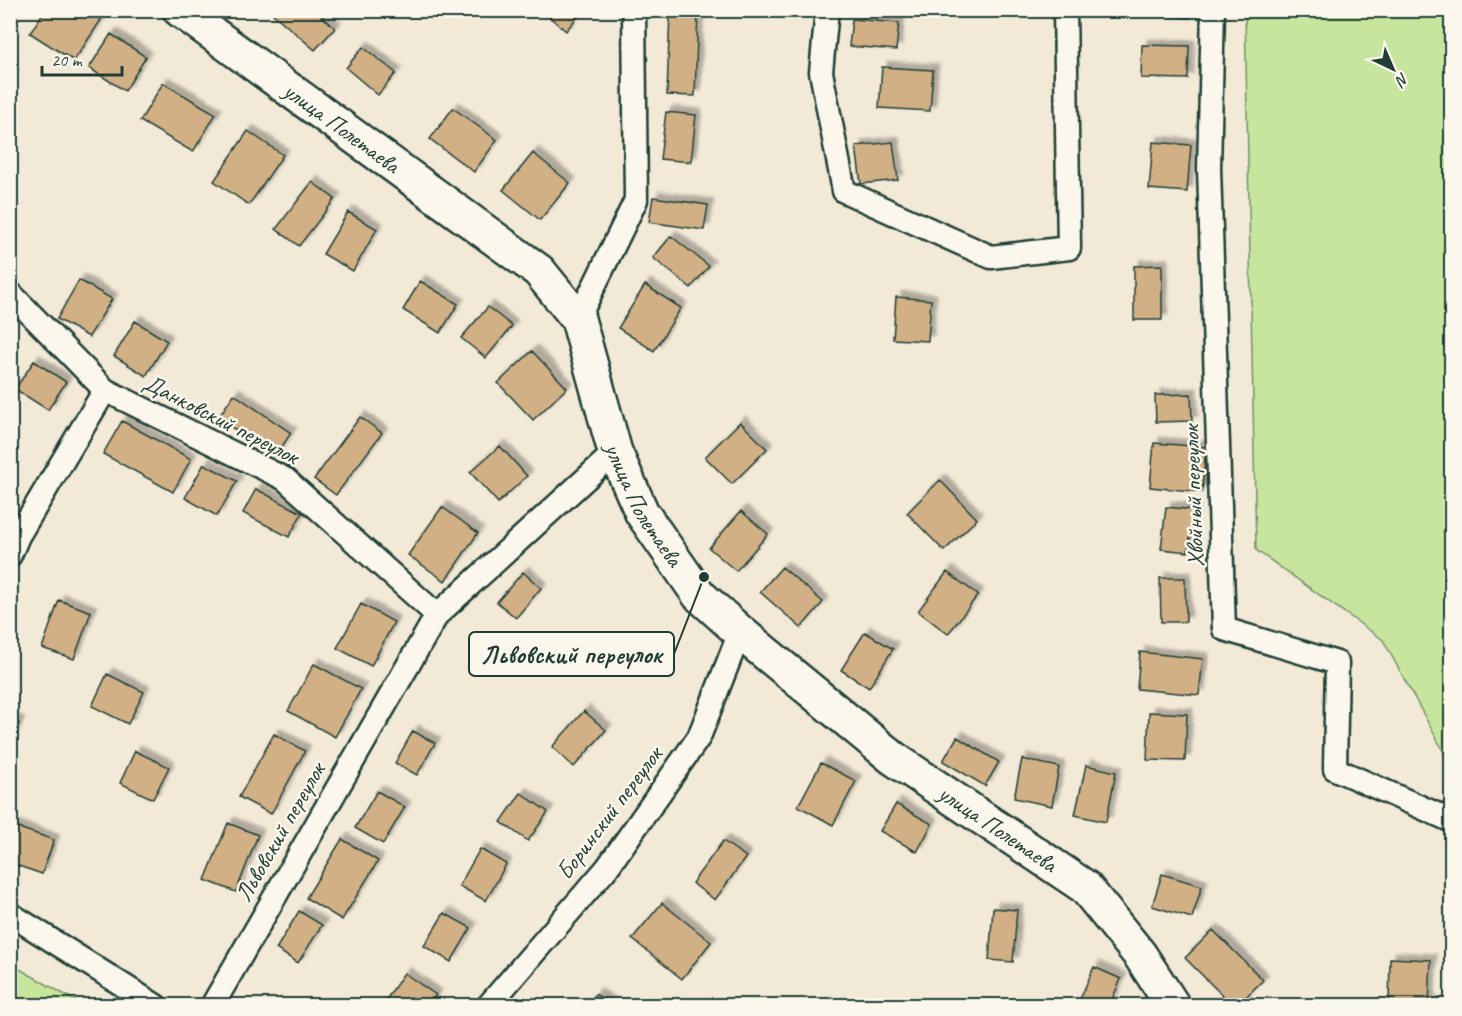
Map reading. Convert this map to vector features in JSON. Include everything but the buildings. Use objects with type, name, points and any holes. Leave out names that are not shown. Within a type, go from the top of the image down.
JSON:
[{"type":"street","name":"улица Полетаева","points":[[180,10],[540,271],[578,319],[615,452],[642,513],[699,595],[740,632],[893,758],[1085,886],[1140,955],[1173,1005]]},
{"type":"street","points":[[578,319],[636,200],[634,10]]},
{"type":"street","points":[[827,10],[821,72],[844,191],[991,257],[1069,248],[1065,10]]},
{"type":"street","name":"Хвойный переулок","points":[[1213,10],[1209,168],[1224,629],[1337,663],[1335,769],[1452,821]]},
{"type":"street","name":"Данковский переулок","points":[[10,293],[105,390],[285,479],[436,615]]},
{"type":"street","points":[[10,555],[18,536],[105,390]]},
{"type":"street","name":"Львовский переулок","points":[[212,1005],[436,615],[615,452]]},
{"type":"street","name":"Боринский переулок","points":[[488,1005],[607,868],[699,737],[740,632]]},
{"type":"street","points":[[10,914],[156,1005]]},
{"type":"green space","points":[[1245,11],[1451,11],[1451,765],[1383,640],[1256,550]]},
{"type":"green space","points":[[11,964],[83,1005],[11,1005]]},
{"type":"place","name":"Львовский переулок","points":[[704,577]]}]
